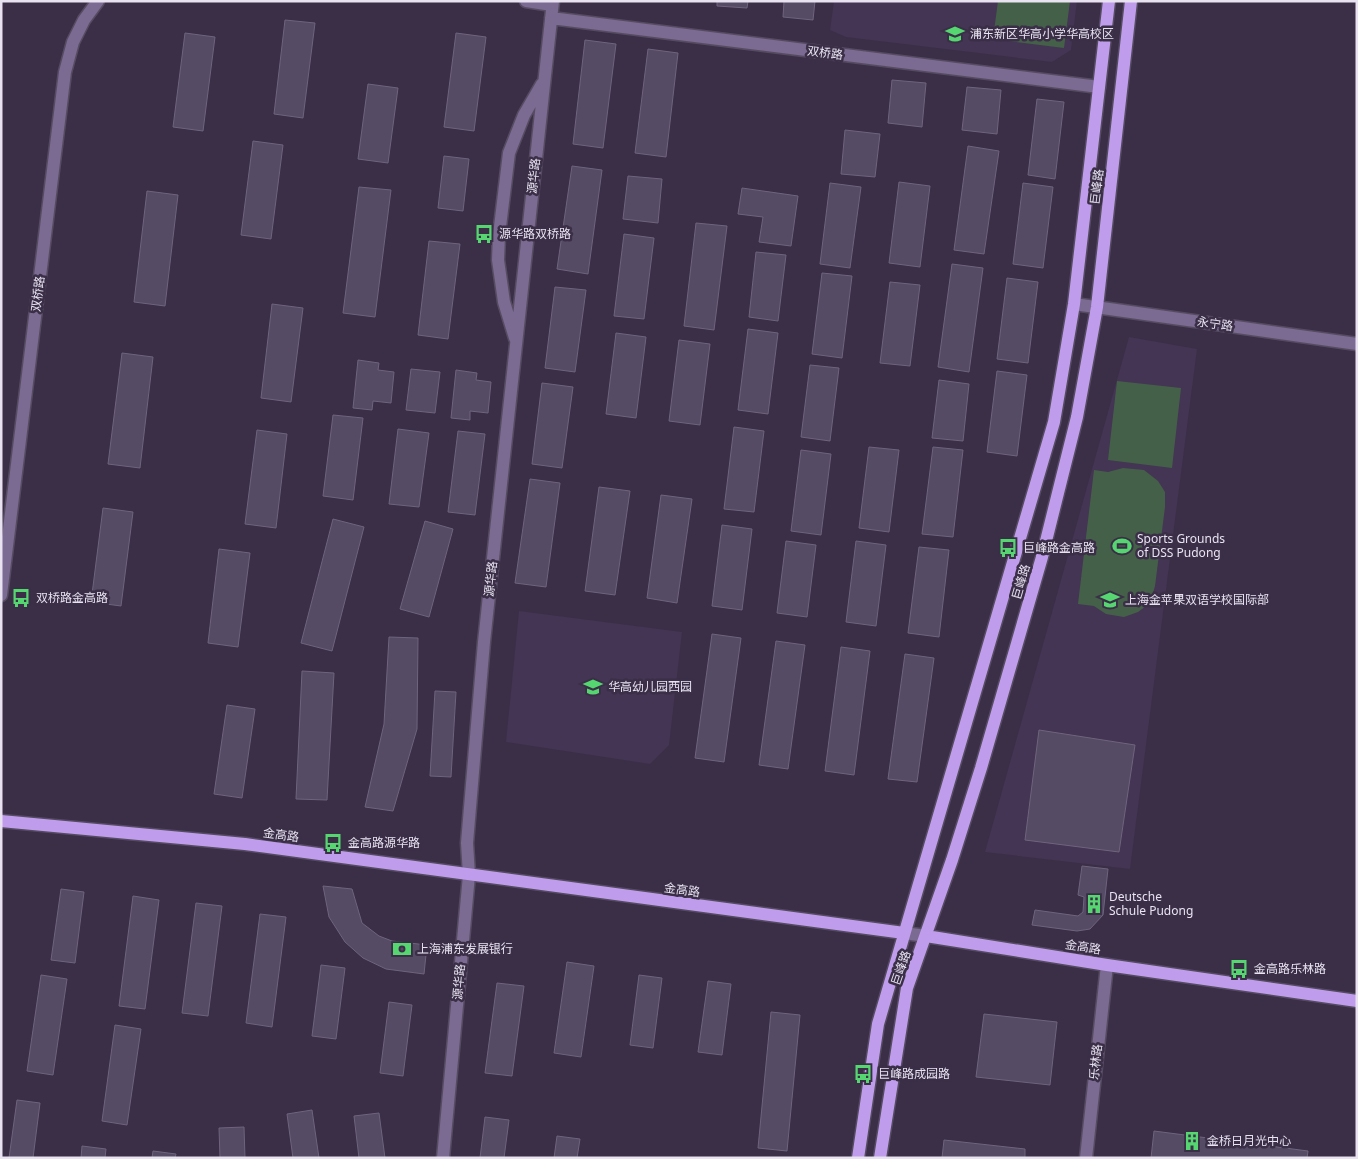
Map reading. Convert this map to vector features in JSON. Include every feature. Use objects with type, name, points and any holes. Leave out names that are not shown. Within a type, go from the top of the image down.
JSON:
[{"type":"main road","name":"巨峰路","points":[[858,1158],[878,1024],[1054,422],[1074,304],[1110,1]]},
{"type":"main road","name":"巨峰路","points":[[880,1158],[907,988],[981,768],[1042,557],[1077,417],[1097,307],[1131,1]]},
{"type":"main road","name":"金高路","points":[[1,821],[245,844],[904,934]]},
{"type":"main road","name":"金高路","points":[[926,936],[1107,965],[1357,1000]]},
{"type":"street","name":"双桥路","points":[[1,595],[65,72],[73,42],[84,20],[98,1]]},
{"type":"street","points":[[526,1],[553,3]]},
{"type":"street","name":"源华路","points":[[443,1158],[469,875],[467,843],[484,642],[553,3]]},
{"type":"street","name":"双桥路","points":[[551,18],[1099,87]]},
{"type":"street","points":[[516,342],[504,302],[498,260],[509,153],[524,115],[545,79]]},
{"type":"street","name":"永宁路","points":[[1074,304],[1357,344]]},
{"type":"street","name":"金高路","points":[[904,934],[926,936]]},
{"type":"street","name":"乐林路","points":[[1086,1158],[1107,965]]},
{"type":"shaded area","name":"浦东新区华高小学华高校区","points":[[834,1],[1077,1],[1071,50],[1052,62],[846,37],[830,30]]},
{"type":"shaded area","name":"上海金苹果双语学校国际部","points":[[1129,337],[1197,349],[1130,869],[985,852]]},
{"type":"shaded area","name":"华高幼儿园西园","points":[[519,611],[682,632],[669,745],[650,764],[506,742]]},
{"type":"green space","points":[[998,1],[1070,1],[1064,48],[993,39]]},
{"type":"green space","points":[[1117,381],[1181,388],[1172,468],[1108,460]]},
{"type":"green space","name":"Sports Grounds of DSS Pudong","points":[[1123,468],[1144,470],[1158,481],[1165,492],[1165,507],[1155,586],[1150,603],[1138,612],[1124,617],[1106,614],[1094,606],[1078,604],[1094,470],[1108,472]]},
{"type":"building","points":[[717,1],[748,1],[747,8],[717,6]]},
{"type":"building","points":[[784,1],[815,1],[813,20],[783,17]]},
{"type":"building","points":[[285,20],[315,23],[303,118],[274,114]]},
{"type":"building","points":[[185,33],[215,37],[203,131],[173,127]]},
{"type":"building","points":[[456,33],[486,37],[474,131],[444,127]]},
{"type":"building","points":[[585,40],[616,44],[603,148],[573,144]]},
{"type":"building","points":[[648,49],[678,53],[666,157],[635,153]]},
{"type":"building","points":[[892,80],[926,83],[922,127],[888,123]]},
{"type":"building","points":[[368,84],[398,88],[388,163],[358,159]]},
{"type":"building","points":[[967,87],[1001,90],[997,134],[962,130]]},
{"type":"building","points":[[1037,99],[1064,102],[1055,179],[1028,175]]},
{"type":"building","points":[[845,130],[880,134],[875,177],[841,174]]},
{"type":"building","points":[[253,141],[283,145],[271,239],[241,235]]},
{"type":"building","points":[[968,146],[999,151],[984,254],[954,250]]},
{"type":"building","points":[[444,156],[469,159],[463,211],[438,208]]},
{"type":"building","points":[[572,166],[602,170],[588,274],[557,269]]},
{"type":"building","points":[[628,176],[662,179],[658,223],[623,219]]},
{"type":"building","points":[[899,182],[930,186],[920,267],[889,263]]},
{"type":"building","points":[[830,183],[861,187],[850,268],[820,264]]},
{"type":"building","points":[[1023,183],[1053,187],[1043,268],[1013,264]]},
{"type":"building","points":[[359,187],[391,190],[375,317],[343,313]]},
{"type":"building","points":[[742,188],[798,196],[791,246],[759,242],[763,217],[738,214]]},
{"type":"building","points":[[147,191],[178,195],[165,306],[134,302]]},
{"type":"building","points":[[696,223],[727,226],[714,330],[684,326]]},
{"type":"building","points":[[624,234],[654,238],[644,319],[614,316]]},
{"type":"building","points":[[429,241],[460,244],[448,339],[418,335]]},
{"type":"building","points":[[756,252],[786,255],[778,321],[749,317]]},
{"type":"building","points":[[952,264],[983,268],[969,372],[938,367]]},
{"type":"building","points":[[822,273],[852,276],[842,358],[812,354]]},
{"type":"building","points":[[1007,278],[1038,282],[1028,363],[997,359]]},
{"type":"building","points":[[890,282],[920,285],[910,366],[880,363]]},
{"type":"building","points":[[555,287],[586,290],[575,372],[545,368]]},
{"type":"building","points":[[272,304],[303,308],[291,402],[261,398]]},
{"type":"building","points":[[748,329],[778,333],[768,414],[738,410]]},
{"type":"building","points":[[616,333],[646,337],[636,418],[606,414]]},
{"type":"building","points":[[679,340],[710,344],[700,425],[669,421]]},
{"type":"building","points":[[122,353],[153,357],[140,468],[108,464]]},
{"type":"building","points":[[358,360],[379,363],[378,370],[394,372],[391,403],[373,401],[372,410],[353,408]]},
{"type":"building","points":[[810,365],[839,368],[830,441],[801,437]]},
{"type":"building","points":[[411,369],[440,372],[435,413],[406,410]]},
{"type":"building","points":[[456,370],[477,373],[476,380],[491,382],[488,413],[470,411],[470,420],[451,418]]},
{"type":"building","points":[[997,371],[1027,375],[1017,456],[987,452]]},
{"type":"building","points":[[939,380],[969,384],[963,441],[932,438]]},
{"type":"building","points":[[542,383],[573,387],[562,468],[532,464]]},
{"type":"building","points":[[333,415],[363,418],[353,500],[323,496]]},
{"type":"building","points":[[734,427],[764,431],[754,512],[724,509]]},
{"type":"building","points":[[398,429],[429,433],[419,507],[389,504]]},
{"type":"building","points":[[257,430],[287,434],[276,528],[245,524]]},
{"type":"building","points":[[458,431],[485,434],[475,515],[448,512]]},
{"type":"building","points":[[869,447],[899,450],[889,532],[859,528]]},
{"type":"building","points":[[933,447],[963,450],[953,537],[922,534]]},
{"type":"building","points":[[801,450],[831,454],[821,535],[791,531]]},
{"type":"building","points":[[530,479],[560,483],[546,587],[515,583]]},
{"type":"building","points":[[599,487],[630,491],[615,595],[585,591]]},
{"type":"building","points":[[661,495],[692,499],[677,603],[647,598]]},
{"type":"building","points":[[103,508],[133,512],[121,606],[91,602]]},
{"type":"building","points":[[333,519],[364,527],[332,651],[301,643]]},
{"type":"building","points":[[425,521],[453,529],[429,617],[400,609]]},
{"type":"building","points":[[722,525],[752,529],[742,610],[712,606]]},
{"type":"building","points":[[786,541],[816,545],[807,617],[777,613]]},
{"type":"building","points":[[856,541],[886,545],[876,626],[846,622]]},
{"type":"building","points":[[919,547],[949,550],[939,637],[908,633]]},
{"type":"building","points":[[219,549],[250,553],[238,647],[208,643]]},
{"type":"building","points":[[712,634],[741,638],[724,762],[695,758]]},
{"type":"building","points":[[389,637],[418,638],[417,729],[393,811],[365,807],[384,724]]},
{"type":"building","points":[[776,641],[805,645],[788,769],[759,765]]},
{"type":"building","points":[[841,647],[870,651],[854,775],[825,771]]},
{"type":"building","points":[[905,654],[934,658],[917,782],[888,779]]},
{"type":"building","points":[[302,671],[334,673],[327,800],[296,799]]},
{"type":"building","points":[[435,691],[456,692],[451,777],[430,776]]},
{"type":"building","points":[[227,705],[255,709],[242,798],[214,794]]},
{"type":"building","points":[[1039,730],[1135,745],[1119,852],[1025,840]]},
{"type":"building","name":"Deutsche Schule Pudong","points":[[1082,866],[1108,869],[1103,915],[1090,929],[1077,931],[1032,925],[1035,910],[1078,916],[1083,912],[1084,897],[1078,895]]},
{"type":"building","points":[[323,886],[352,889],[362,923],[379,936],[392,941],[427,945],[424,974],[386,969],[363,958],[345,942],[329,917]]},
{"type":"building","points":[[61,889],[84,892],[75,963],[51,960]]},
{"type":"building","points":[[133,896],[159,900],[145,1009],[119,1006]]},
{"type":"building","points":[[196,903],[222,906],[208,1016],[182,1013]]},
{"type":"building","points":[[260,914],[286,917],[272,1027],[246,1023]]},
{"type":"building","points":[[567,962],[594,966],[581,1057],[554,1053]]},
{"type":"building","points":[[321,965],[345,968],[336,1039],[312,1036]]},
{"type":"building","points":[[41,975],[67,979],[53,1075],[27,1071]]},
{"type":"building","points":[[639,975],[662,978],[653,1048],[630,1045]]},
{"type":"building","points":[[708,981],[731,984],[722,1055],[698,1052]]},
{"type":"building","points":[[497,983],[524,986],[512,1076],[485,1073]]},
{"type":"building","points":[[389,1002],[412,1005],[403,1076],[380,1073]]},
{"type":"building","points":[[771,1012],[800,1015],[787,1151],[758,1148]]},
{"type":"building","points":[[984,1014],[1057,1022],[1050,1085],[976,1077]]},
{"type":"building","points":[[115,1025],[141,1029],[127,1125],[102,1121]]},
{"type":"building","points":[[17,1100],[40,1103],[33,1158],[9,1158]]},
{"type":"building","points":[[312,1110],[319,1158],[293,1158],[287,1114]]},
{"type":"building","points":[[379,1113],[385,1158],[359,1158],[354,1116]]},
{"type":"building","points":[[485,1117],[509,1120],[504,1158],[480,1158]]},
{"type":"building","points":[[244,1127],[245,1158],[220,1158],[219,1128]]},
{"type":"building","name":"金桥日月光中心","points":[[1154,1131],[1308,1151],[1307,1158],[1151,1158]]},
{"type":"building","points":[[557,1136],[580,1139],[577,1158],[554,1158]]},
{"type":"building","points":[[944,1140],[1025,1149],[1025,1158],[942,1158]]},
{"type":"building","points":[[82,1146],[106,1149],[105,1158],[81,1158]]},
{"type":"building","points":[[153,1151],[176,1154],[175,1158],[152,1158]]},
{"type":"place","name":"浦东新区华高小学华高校区","points":[[955,34]]},
{"type":"place","name":"源华路双桥路","points":[[484,234]]},
{"type":"place","name":"Sports Grounds of DSS Pudong","points":[[1122,546]]},
{"type":"place","name":"巨峰路金高路","points":[[1008,548]]},
{"type":"place","name":"双桥路金高路","points":[[21,598]]},
{"type":"place","name":"上海金苹果双语学校国际部","points":[[1110,600]]},
{"type":"place","name":"华高幼儿园西园","points":[[593,687]]},
{"type":"place","name":"金高路源华路","points":[[333,843]]},
{"type":"place","name":"Deutsche Schule Pudong","points":[[1094,904]]},
{"type":"place","name":"上海浦东发展银行","points":[[402,949]]},
{"type":"place","name":"金高路乐林路","points":[[1239,969]]},
{"type":"place","name":"巨峰路成园路","points":[[863,1074]]},
{"type":"place","name":"金桥日月光中心","points":[[1192,1141]]}]
